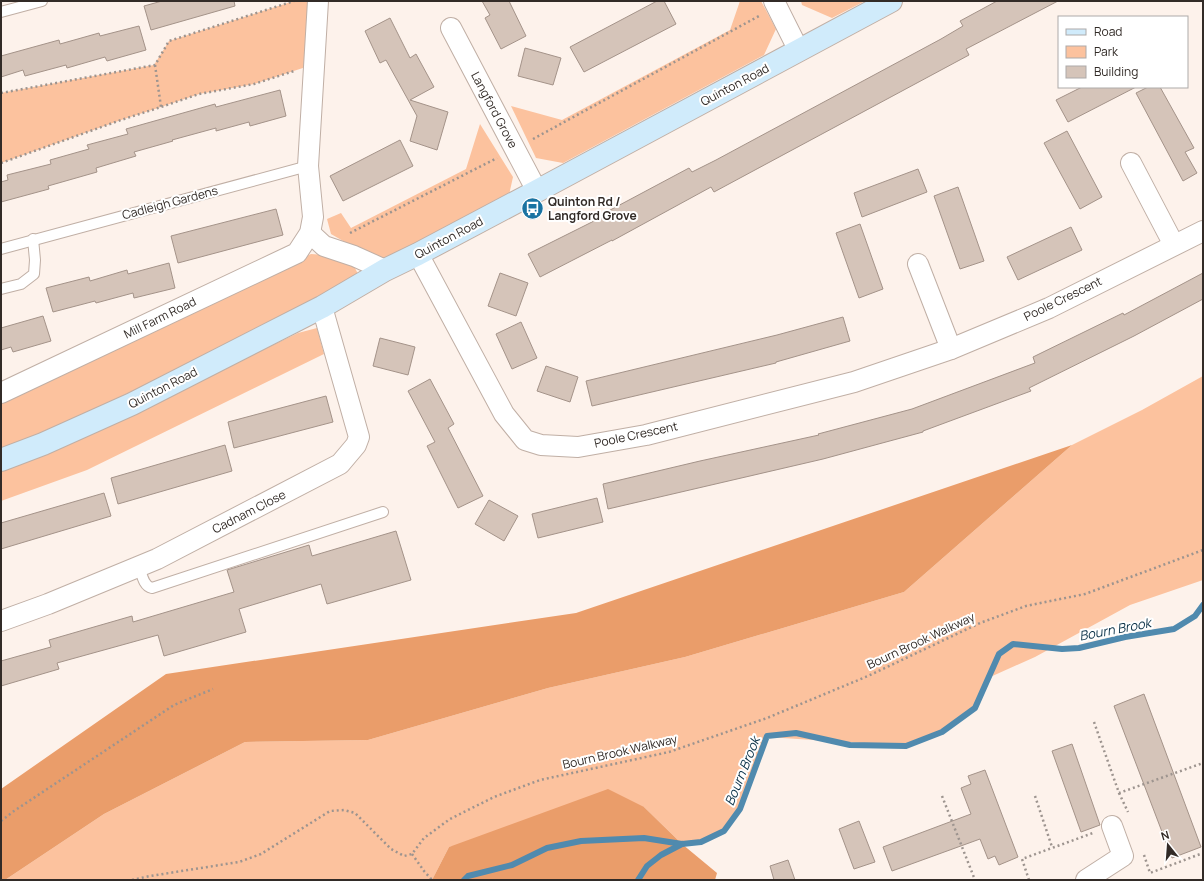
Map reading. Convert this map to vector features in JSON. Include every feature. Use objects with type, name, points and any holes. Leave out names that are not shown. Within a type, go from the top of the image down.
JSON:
[{"type":"street","name":"Mill Farm Road","points":[[1,393],[297,253],[317,240],[308,166],[318,1]]},
{"type":"street","name":"Quinton Road","points":[[1,460],[43,444],[132,404],[322,307],[385,270],[537,191],[891,1]]},
{"type":"street","points":[[775,4],[799,51]]},
{"type":"street","name":"Langford Grove","points":[[451,28],[537,191]]},
{"type":"street","points":[[1131,163],[1174,245]]},
{"type":"street","name":"Poole Crescent","points":[[418,254],[504,414],[525,440],[541,446],[578,447],[646,434],[854,382],[951,349],[1049,308],[1203,230]]},
{"type":"street","points":[[317,240],[385,270]]},
{"type":"street","points":[[918,264],[951,349]]},
{"type":"street","name":"Cadnam Close","points":[[1,621],[157,558],[340,464],[356,445],[359,437],[322,307]]},
{"type":"street","points":[[1086,880],[1123,856],[1112,826]]},
{"type":"lane","points":[[1,12],[42,1]]},
{"type":"lane","name":"Cadleigh Gardens","points":[[1,249],[308,166]]},
{"type":"lane","points":[[1,289],[21,284],[34,274],[35,260],[33,240]]},
{"type":"lane","points":[[139,566],[145,584],[152,588],[384,512]]},
{"type":"path","points":[[161,107],[155,65],[169,41],[294,1]]},
{"type":"path","points":[[317,240],[515,149],[775,4]]},
{"type":"path","points":[[1,163],[199,94],[254,84],[315,64]]},
{"type":"path","points":[[1,93],[155,65]]},
{"type":"path","name":"Bourn Brook Walkway","points":[[412,854],[424,838],[450,819],[494,797],[540,780],[669,752],[767,718],[868,676],[980,623],[1026,606],[1085,594],[1203,550]]},
{"type":"path","points":[[1,820],[174,705],[213,689]]},
{"type":"path","points":[[1094,722],[1119,793],[1128,813]]},
{"type":"path","points":[[1119,793],[1203,763]]},
{"type":"path","points":[[942,796],[975,880]]},
{"type":"path","points":[[1035,796],[1052,847]]},
{"type":"path","points":[[132,880],[239,862],[261,854],[330,811],[344,810],[356,813],[391,849],[404,856],[412,854],[432,880]]},
{"type":"path","points":[[1029,880],[1022,859],[1112,826]]},
{"type":"path","points":[[1150,873],[1203,853]]},
{"type":"green space","points":[[294,1],[318,1],[315,64],[254,84],[199,94],[1,163],[1,93],[154,65],[169,41]]},
{"type":"green space","points":[[740,1],[761,1],[776,29],[764,55],[563,163],[536,158],[511,106],[562,120],[730,30]]},
{"type":"green space","points":[[801,1],[865,1],[832,18],[802,5]]},
{"type":"green space","points":[[480,124],[513,177],[509,195],[385,259],[350,245],[331,234],[327,219],[341,213],[351,228],[466,169]]},
{"type":"green space","points":[[311,254],[325,255],[353,264],[359,276],[223,349],[32,438],[1,449],[1,399],[68,370]]},
{"type":"green space","points":[[317,328],[324,354],[87,470],[1,501],[1,469],[63,445],[298,333]]},
{"type":"green space","points":[[1203,376],[1203,580],[1130,605],[1035,657],[988,678],[975,708],[942,732],[906,746],[767,737],[740,809],[724,831],[701,842],[682,844],[644,807],[449,847],[432,880],[5,880],[104,814],[245,742],[368,740],[548,688],[685,657],[904,592],[1072,445],[1142,410]]},
{"type":"shaded area","points":[[1072,445],[904,592],[685,657],[548,688],[368,740],[245,742],[104,814],[5,880],[1,880],[1,789],[166,674],[576,613]]},
{"type":"shaded area","points":[[608,789],[644,807],[682,844],[717,873],[715,880],[432,880],[449,847]]},
{"type":"building","points":[[162,1],[234,1],[235,6],[151,30],[144,6]]},
{"type":"building","points":[[482,1],[509,1],[526,36],[501,49],[485,18],[490,15]]},
{"type":"building","points":[[657,1],[664,1],[676,24],[584,72],[570,47]]},
{"type":"building","points":[[997,1],[1058,1],[966,49],[969,55],[714,192],[711,187],[612,241],[540,277],[528,254],[600,218],[599,216],[689,168],[692,172],[716,160],[941,39],[963,26],[960,21]]},
{"type":"building","points":[[390,18],[410,58],[416,54],[434,87],[410,100],[448,112],[437,150],[410,141],[417,116],[386,60],[380,63],[365,31]]},
{"type":"building","points":[[139,26],[146,50],[107,61],[105,57],[67,68],[66,65],[25,76],[23,70],[1,77],[1,56],[59,40],[60,44],[99,33],[100,36]]},
{"type":"building","points":[[525,48],[561,58],[553,85],[518,76]]},
{"type":"building","points":[[1080,88],[1134,88],[1068,122],[1056,100]]},
{"type":"building","points":[[1146,88],[1161,88],[1194,148],[1185,152],[1197,173],[1183,181],[1136,93]]},
{"type":"building","points":[[280,90],[286,116],[250,126],[249,122],[216,131],[216,128],[172,140],[173,141],[134,152],[136,156],[96,168],[97,172],[48,186],[49,189],[1,202],[1,182],[8,180],[7,175],[51,164],[50,160],[89,149],[87,145],[128,134],[126,129],[215,104],[216,107]]},
{"type":"building","points":[[1067,131],[1102,197],[1080,209],[1044,143]]},
{"type":"building","points":[[400,140],[413,166],[343,201],[330,176]]},
{"type":"building","points":[[918,169],[927,192],[862,217],[854,193]]},
{"type":"building","points":[[958,187],[984,261],[960,269],[934,196]]},
{"type":"building","points":[[276,209],[283,235],[178,263],[171,236]]},
{"type":"building","points":[[860,224],[883,289],[859,298],[836,233]]},
{"type":"building","points":[[1071,227],[1082,250],[1018,280],[1007,257]]},
{"type":"building","points":[[169,263],[175,288],[134,298],[133,293],[53,312],[46,288],[89,277],[90,281],[127,270],[128,274]]},
{"type":"building","points":[[500,273],[528,283],[516,316],[488,306]]},
{"type":"building","points":[[1203,273],[1203,299],[1134,336],[1029,388],[1031,391],[923,432],[823,459],[608,509],[603,484],[819,435],[818,434],[912,409],[1035,363],[1033,357],[1123,313],[1124,315]]},
{"type":"building","points":[[43,316],[51,341],[13,352],[11,347],[1,350],[1,328]]},
{"type":"building","points":[[843,317],[850,341],[776,363],[592,406],[586,381],[777,335]]},
{"type":"building","points":[[521,322],[537,358],[512,369],[496,334]]},
{"type":"building","points":[[380,338],[415,347],[408,375],[373,366]]},
{"type":"building","points":[[546,366],[578,377],[570,402],[537,391]]},
{"type":"building","points":[[430,379],[454,424],[448,428],[483,496],[458,508],[427,446],[435,442],[408,391]]},
{"type":"building","points":[[326,396],[333,422],[234,448],[228,422]]},
{"type":"building","points":[[225,445],[232,471],[118,504],[111,478]]},
{"type":"building","points":[[104,493],[111,516],[1,549],[1,523]]},
{"type":"building","points":[[597,498],[603,522],[538,538],[532,514]]},
{"type":"building","points":[[489,500],[518,516],[504,541],[475,524]]},
{"type":"building","points":[[396,531],[411,580],[327,604],[321,584],[239,609],[246,632],[164,656],[158,635],[57,663],[59,669],[1,686],[1,661],[51,647],[49,640],[132,616],[133,622],[234,592],[227,570],[309,545],[312,556]]},
{"type":"building","points":[[1144,694],[1201,847],[1172,858],[1114,706]]},
{"type":"building","points":[[1072,744],[1100,825],[1081,832],[1052,751]]},
{"type":"building","points":[[985,770],[1018,857],[999,865],[995,856],[988,859],[980,839],[892,871],[883,847],[971,814],[961,788],[971,784],[968,776]]},
{"type":"building","points":[[859,821],[875,862],[854,869],[839,829]]},
{"type":"building","points":[[788,860],[795,880],[774,880],[770,866]]},
{"type":"waterway","name":"Bourn Brook","points":[[464,880],[468,876],[512,865],[547,848],[581,841],[644,838],[682,844],[701,842],[724,831],[740,809],[767,736],[796,733],[850,745],[906,746],[942,732],[975,708],[999,654],[1013,644],[1062,649],[1079,648],[1125,637],[1174,629],[1195,616],[1203,605]]},
{"type":"waterway","name":"Bourn Brook","points":[[638,880],[647,866],[661,855],[682,844]]},
{"type":"place","name":"Quinton Rd / Langford Grove","points":[[532,209]]}]
